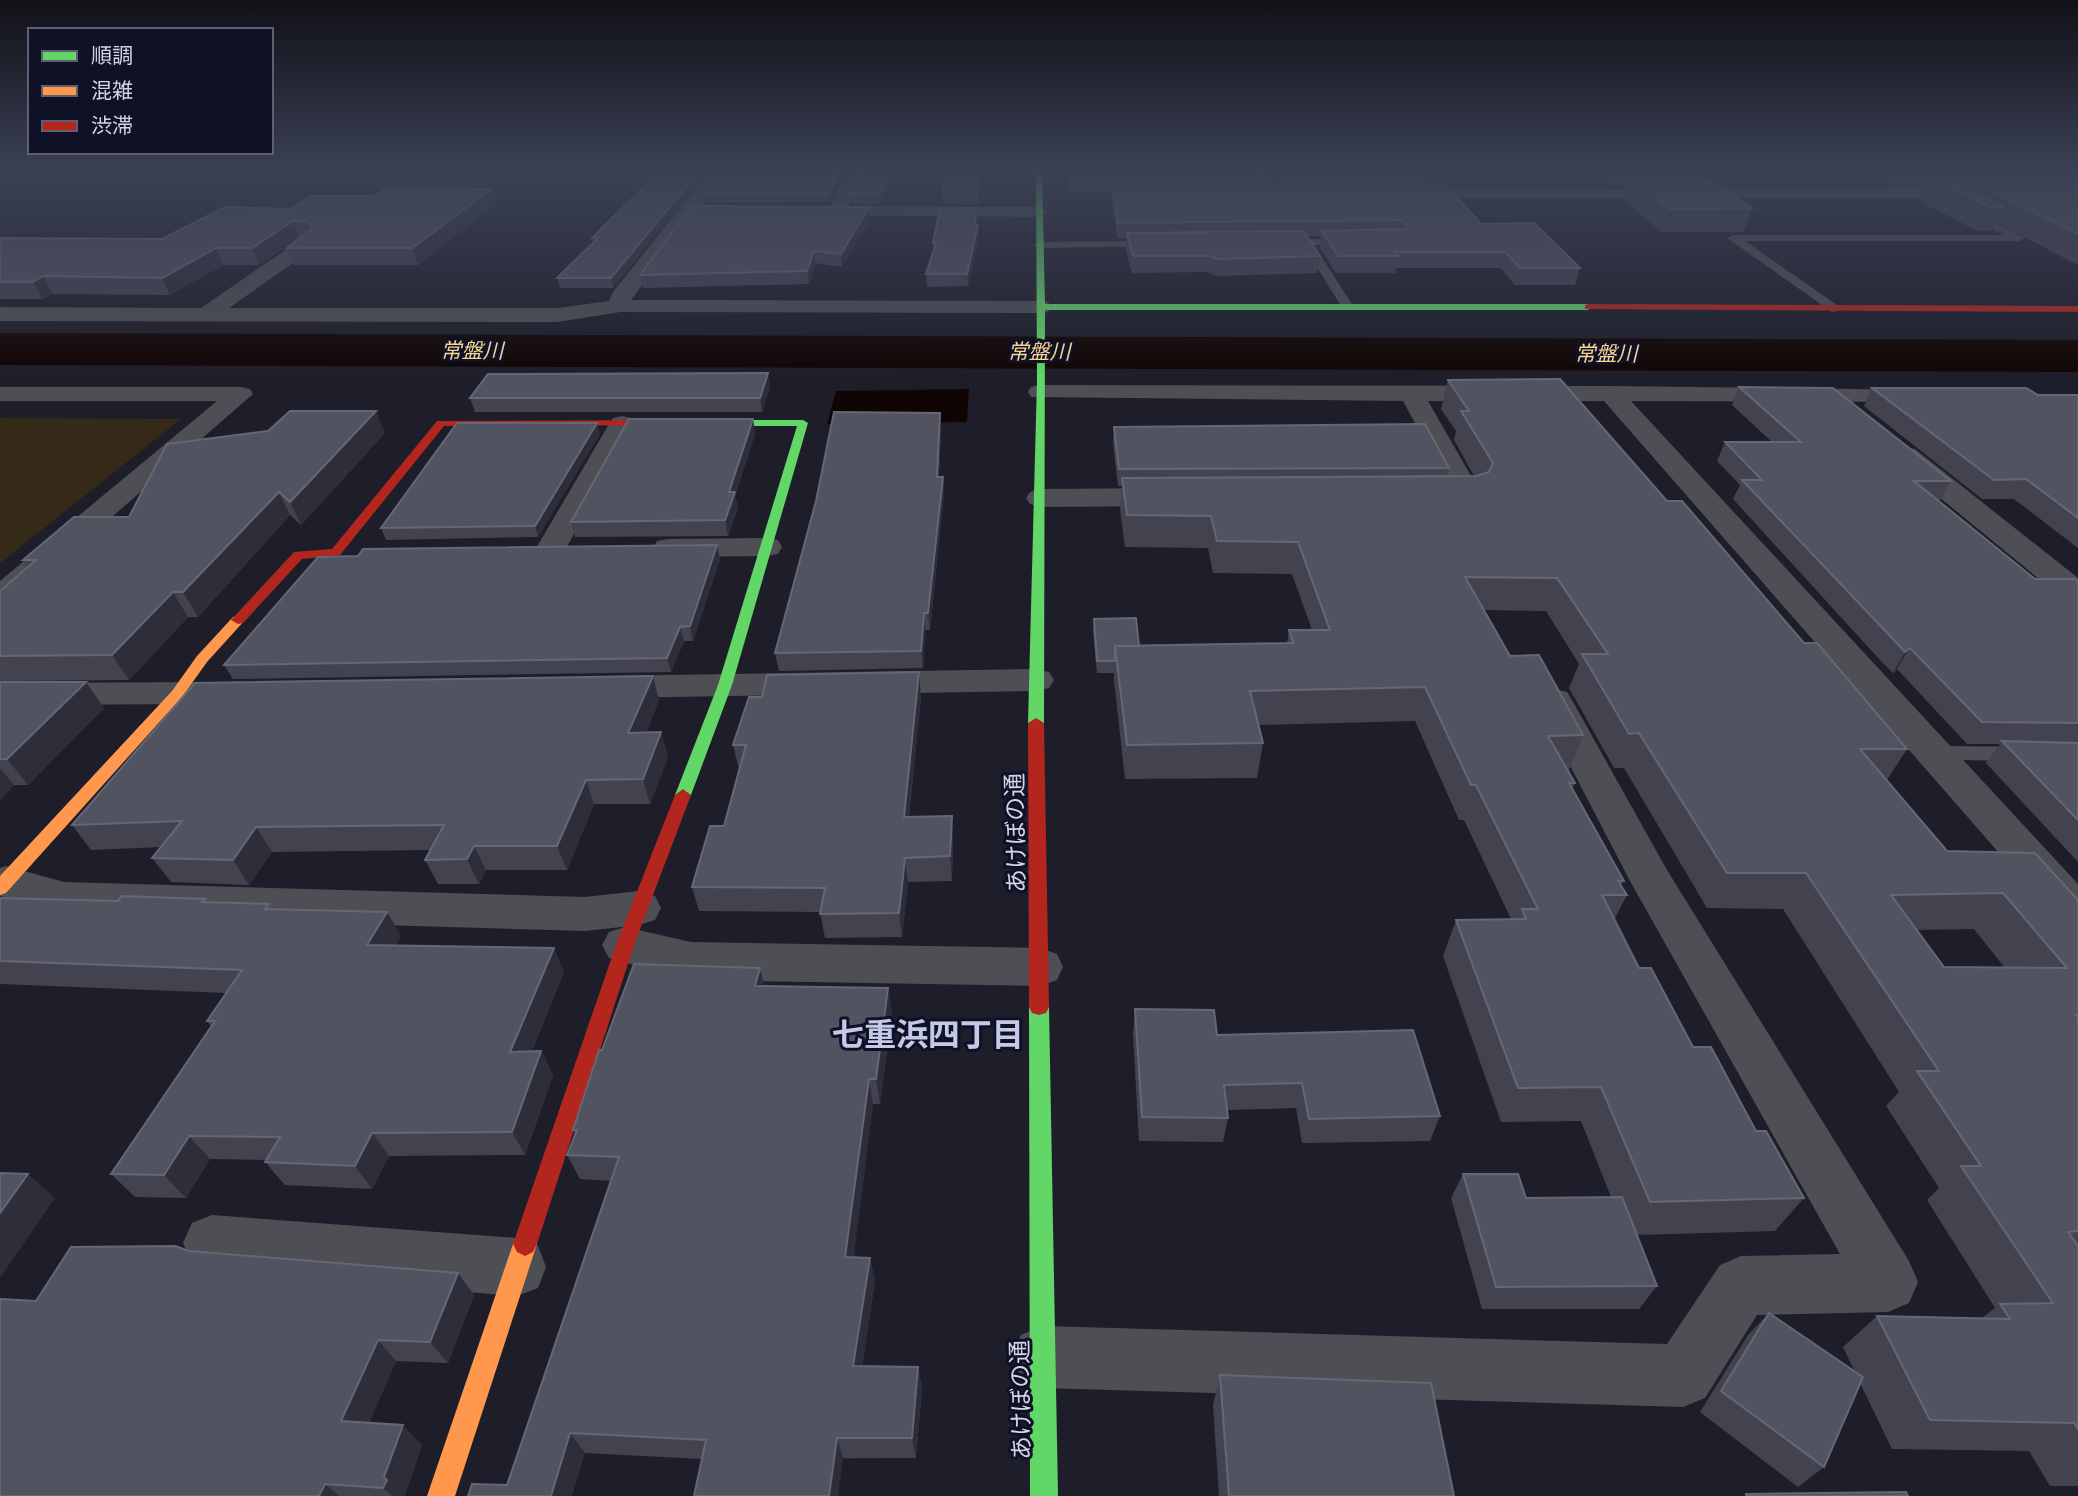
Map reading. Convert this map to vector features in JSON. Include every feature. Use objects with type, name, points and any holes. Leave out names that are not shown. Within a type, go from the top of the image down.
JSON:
[{"type":"street","points":[[620,306],[621,296],[666,239]]},
{"type":"street","name":"あけぼの通","points":[[1039,239],[1041,386],[1036,680],[1044,1496]]},
{"type":"street","points":[[205,315],[307,244]]},
{"type":"street","points":[[0,314],[557,315],[620,306],[1040,318],[1347,306],[2078,309]]},
{"type":"street","points":[[1041,386],[1411,392],[1940,395]]},
{"type":"street","points":[[1411,392],[1468,495],[1413,496]]},
{"type":"street","points":[[1611,393],[2078,913]]},
{"type":"street","points":[[0,394],[241,394],[0,597]]},
{"type":"street","points":[[1830,394],[2078,594]]},
{"type":"street","points":[[336,552],[441,423],[803,423],[725,685],[632,926],[441,1496]]},
{"type":"street","points":[[550,550],[622,424]]},
{"type":"street","points":[[1040,498],[1205,497]]},
{"type":"street","points":[[645,549],[767,547]]},
{"type":"street","points":[[376,552],[298,555],[279,572],[202,659],[177,694],[3,885],[64,899],[585,914],[632,926],[691,961],[1040,967]]},
{"type":"street","points":[[1043,1357],[1683,1376],[1741,1286],[1888,1282],[1652,881],[1539,672]]},
{"type":"street","points":[[574,687],[1036,680]]},
{"type":"street","points":[[0,694],[245,692]]},
{"type":"street","points":[[212,1243],[517,1267]]},
{"type":"lane","points":[[1734,239],[1832,308]]},
{"type":"lane","points":[[1267,242],[1358,241]]},
{"type":"lane","points":[[1307,242],[1347,306]]},
{"type":"lane","points":[[1039,245],[1173,243]]},
{"type":"lane","points":[[1934,754],[2078,754]]},
{"type":"shaded area","points":[[969,389],[967,422],[827,424],[836,391]]},
{"type":"shaded area","points":[[0,418],[181,419],[0,563]]},
{"type":"building","points":[[0,239],[266,239],[252,248],[216,248],[162,278],[43,276],[33,282],[0,282]]},
{"type":"building","points":[[299,239],[424,239],[412,248],[287,248]]},
{"type":"building","points":[[597,239],[643,239],[611,278],[557,278]]},
{"type":"building","points":[[667,239],[850,239],[841,254],[814,251],[807,271],[640,275]]},
{"type":"building","points":[[934,239],[975,239],[967,274],[926,274],[936,243],[933,243]]},
{"type":"building","points":[[1129,239],[1309,239],[1320,256],[1219,259],[1209,256],[1133,256]]},
{"type":"building","points":[[1327,239],[1550,239],[1580,268],[1520,268],[1505,252],[1395,252],[1399,256],[1338,256]]},
{"type":"building","points":[[768,373],[760,398],[470,398],[488,374]]},
{"type":"building","points":[[1560,379],[1667,501],[1682,501],[1804,643],[1817,643],[1907,749],[1860,749],[1947,851],[2035,853],[2078,900],[2078,1231],[2068,1232],[2078,1246],[2078,1429],[2074,1423],[1930,1420],[1877,1316],[2010,1319],[2000,1304],[2053,1303],[1961,1166],[1981,1166],[1917,1071],[1939,1071],[1806,873],[1727,873],[1639,733],[1629,734],[1582,654],[1608,654],[1557,578],[1465,577],[1510,656],[1539,655],[1583,735],[1548,736],[1575,783],[1569,783],[1624,881],[1618,881],[1627,895],[1602,895],[1639,968],[1651,968],[1693,1047],[1711,1047],[1756,1131],[1766,1131],[1804,1198],[1650,1202],[1601,1087],[1518,1088],[1456,920],[1526,919],[1522,909],[1538,909],[1476,785],[1471,785],[1425,687],[1250,691],[1263,743],[1127,745],[1115,646],[1293,643],[1289,630],[1330,630],[1298,542],[1217,541],[1211,516],[1127,515],[1122,478],[1477,476],[1489,472],[1493,463],[1461,411],[1469,411],[1448,380]],"holes":[[[2003,893],[2067,968],[1944,967],[1891,895]]]},
{"type":"building","points":[[1739,387],[1833,388],[1951,481],[1914,481],[2035,579],[2078,581],[2078,723],[1982,722],[1910,648],[1905,652],[1742,480],[1762,480],[1725,442],[1801,442]]},
{"type":"building","points":[[1872,388],[2026,388],[2038,395],[2078,395],[2078,518],[2026,479],[1994,480]]},
{"type":"building","points":[[290,411],[376,411],[290,502],[279,492],[183,592],[173,592],[112,655],[0,656],[0,591],[36,560],[23,560],[74,517],[129,517],[167,444],[268,431]]},
{"type":"building","points":[[834,412],[940,413],[937,477],[943,477],[928,613],[924,613],[921,651],[775,653],[816,501]]},
{"type":"building","points":[[629,419],[753,419],[729,492],[735,492],[725,520],[571,522]]},
{"type":"building","points":[[457,423],[597,423],[535,526],[381,528]]},
{"type":"building","points":[[1425,424],[1449,468],[1119,469],[1114,427]]},
{"type":"building","points":[[717,545],[690,626],[680,627],[667,658],[224,665],[318,557],[358,556],[363,549]]},
{"type":"building","points":[[1136,618],[1139,646],[1115,646],[1115,661],[1097,661],[1094,619]]},
{"type":"building","points":[[919,672],[904,817],[952,816],[950,856],[905,858],[899,913],[820,914],[825,888],[692,887],[710,826],[724,826],[746,745],[733,745],[749,697],[762,697],[767,675]]},
{"type":"building","points":[[653,676],[628,733],[661,732],[643,779],[586,780],[557,846],[474,846],[467,859],[425,860],[444,825],[256,827],[233,860],[152,858],[182,821],[72,825],[195,683]]},
{"type":"building","points":[[0,682],[86,682],[7,759],[0,759]]},
{"type":"building","points":[[2002,741],[2078,743],[2078,820]]},
{"type":"building","points":[[122,896],[269,904],[265,909],[387,912],[367,945],[554,948],[510,1052],[541,1051],[512,1132],[372,1133],[355,1166],[265,1162],[280,1137],[189,1136],[164,1175],[111,1174],[215,1021],[207,1021],[242,970],[0,961],[0,898],[118,901]]},
{"type":"building","points":[[634,964],[760,968],[755,986],[888,988],[876,1079],[869,1079],[845,1257],[870,1258],[853,1366],[918,1367],[912,1438],[837,1438],[829,1496],[694,1496],[706,1440],[570,1433],[551,1496],[468,1496],[472,1484],[507,1485],[619,1157],[567,1155],[577,1130],[573,1130],[599,1050],[602,1050]]},
{"type":"building","points":[[1135,1009],[1214,1010],[1217,1035],[1413,1030],[1440,1116],[1309,1119],[1302,1083],[1224,1085],[1228,1118],[1142,1117]]},
{"type":"building","points":[[0,1173],[28,1174],[0,1213]]},
{"type":"building","points":[[1463,1174],[1518,1174],[1526,1198],[1622,1197],[1657,1286],[1496,1287]]},
{"type":"building","points":[[175,1246],[189,1251],[458,1273],[430,1342],[378,1340],[341,1421],[403,1425],[384,1477],[387,1480],[383,1488],[325,1484],[319,1496],[0,1496],[0,1299],[36,1301],[71,1247]]},
{"type":"building","points":[[1769,1313],[1863,1377],[1824,1467],[1721,1391]]},
{"type":"building","points":[[1220,1375],[1431,1383],[1454,1496],[1229,1496]]},
{"type":"building","points":[[1906,1492],[1908,1496],[1746,1496],[1746,1494]]},
{"type":"waterway","name":"常盤川","points":[[0,349],[2078,356]]},
{"type":"traffic: fast","points":[[1036,723],[1042,380],[1040,239]]},
{"type":"traffic: fast","points":[[1040,307],[1588,307]]},
{"type":"traffic: fast","points":[[683,795],[725,685],[803,423],[701,423]]},
{"type":"traffic: fast","points":[[1039,1007],[1044,1496]]},
{"type":"traffic: slow","points":[[0,888],[177,694],[202,659],[238,620]]},
{"type":"traffic: slow","points":[[441,1496],[525,1244]]},
{"type":"traffic: jam","points":[[1588,307],[2078,309]]},
{"type":"traffic: jam","points":[[238,620],[298,555],[336,552],[441,423],[701,423]]},
{"type":"traffic: jam","points":[[1036,723],[1039,1007]]},
{"type":"traffic: jam","points":[[525,1244],[625,945],[683,795]]},
{"type":"district","name":"七重浜四丁目","points":[[928,1035]]}]
